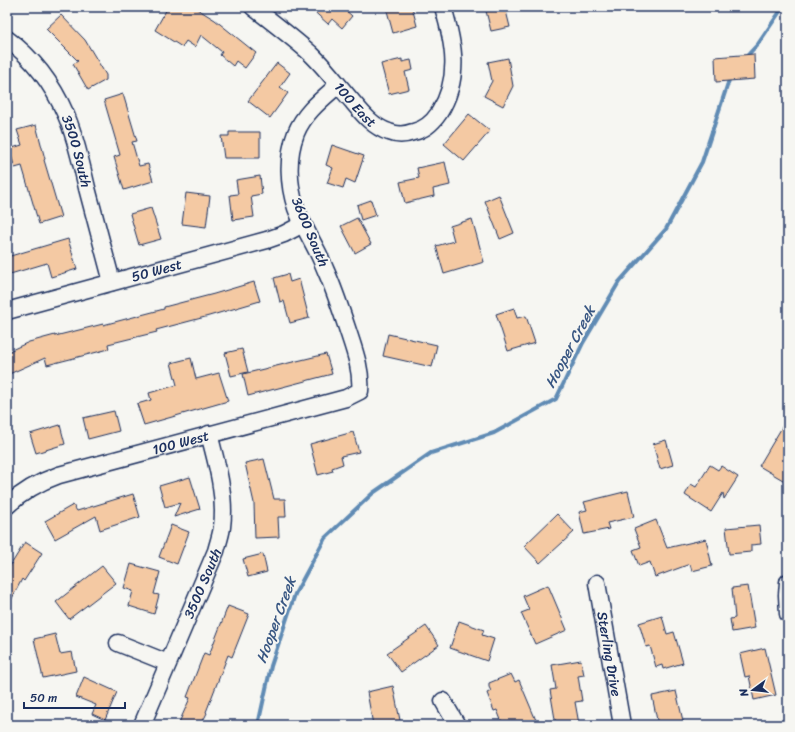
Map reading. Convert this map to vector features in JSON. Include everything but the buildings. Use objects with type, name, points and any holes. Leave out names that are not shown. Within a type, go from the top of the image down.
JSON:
[{"type":"street","name":"100 East","points":[[253,7],[310,53],[364,116],[381,129],[390,133],[398,134],[408,134],[424,128],[436,116],[447,98],[451,86],[454,64],[452,41],[443,7]]},
{"type":"street","name":"3500 South","points":[[7,39],[27,56],[50,84],[67,116],[112,282]]},
{"type":"street","name":"3600 South","points":[[338,84],[315,105],[306,116],[297,132],[291,148],[290,181],[296,208],[328,274],[345,322],[360,375],[360,391]]},
{"type":"street","name":"50 West","points":[[7,311],[267,240],[284,234],[303,224]]},
{"type":"street","name":"100 West","points":[[7,506],[31,487],[59,475],[346,398],[360,391]]},
{"type":"street","name":"3500 South","points":[[142,725],[216,551],[222,527],[222,496],[219,475],[209,434]]},
{"type":"street","points":[[788,582],[788,614]]},
{"type":"street","name":"Sterling Drive","points":[[597,583],[622,725]]},
{"type":"street","points":[[118,643],[168,663]]},
{"type":"street","points":[[443,701],[458,725]]},
{"type":"waterway","name":"Hooper Creek","points":[[745,58],[758,44],[783,7]]},
{"type":"waterway","name":"Hooper Creek","points":[[258,725],[271,666],[295,594],[325,538],[373,493],[431,453],[494,433],[556,399],[583,343],[619,282],[666,229],[702,162],[730,77]]}]
